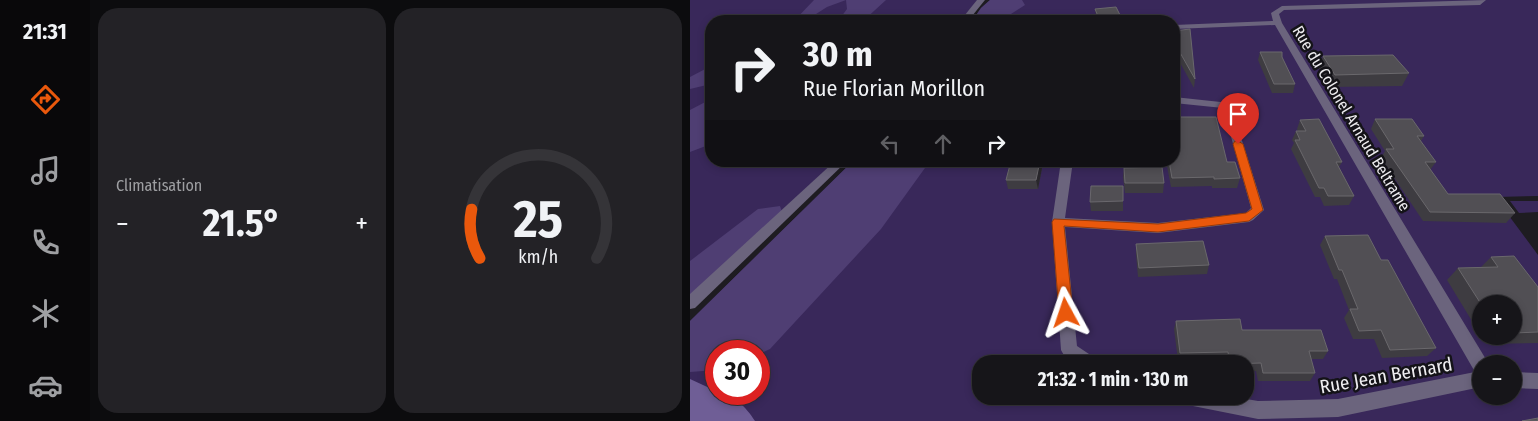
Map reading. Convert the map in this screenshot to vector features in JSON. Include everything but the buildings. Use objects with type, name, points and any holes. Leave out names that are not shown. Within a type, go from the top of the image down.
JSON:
[{"type":"street","points":[[969,15],[981,0]]},
{"type":"street","name":"Rue du Colonel Arnaud Beltrame","points":[[1474,355],[1278,23],[1274,13],[1282,8],[1480,3],[1482,0]]},
{"type":"street","points":[[1180,27],[1278,23]]},
{"type":"street","points":[[1058,222],[1158,228],[1249,217],[1258,210],[1227,105],[1180,101]]},
{"type":"street","points":[[690,303],[836,167]]},
{"type":"street","points":[[1066,167],[1058,222],[1069,350],[1076,355]]},
{"type":"street","points":[[1522,380],[1538,381]]},
{"type":"street","name":"Rue Jean Bernard","points":[[1230,405],[1258,410],[1338,408],[1472,381]]},
{"type":"shaded area","points":[[690,0],[978,0],[965,15],[705,15],[705,167],[831,167],[690,296]]},
{"type":"shaded area","points":[[814,0],[846,0],[827,7],[814,15],[800,15]]},
{"type":"shaded area","points":[[846,0],[886,0],[870,15],[842,15],[847,9]]},
{"type":"shaded area","points":[[990,0],[1538,0],[1538,196],[1495,197],[1538,255],[1538,421],[690,421],[690,321],[847,167],[1180,167],[1180,15],[976,15]]},
{"type":"shaded area","points":[[990,0],[1022,0],[1025,5],[1009,15],[976,15]]},
{"type":"shaded area","points":[[705,69],[705,85],[690,89],[690,77]]},
{"type":"shaded area","points":[[705,102],[705,146],[690,152],[690,110]]},
{"type":"shaded area","points":[[847,167],[926,167],[881,229],[770,349],[770,340],[705,340],[705,371],[690,372],[690,321]]},
{"type":"shaded area","points":[[1510,201],[1538,201],[1538,212],[1519,213]]},
{"type":"shaded area","points":[[780,206],[782,212],[690,296],[690,261],[758,209]]},
{"type":"shaded area","points":[[690,379],[705,386],[705,405],[742,405],[755,421],[690,421]]},
{"type":"route","points":[[1066,313],[1058,222],[1158,228],[1249,217],[1258,210],[1238,144]]}]
